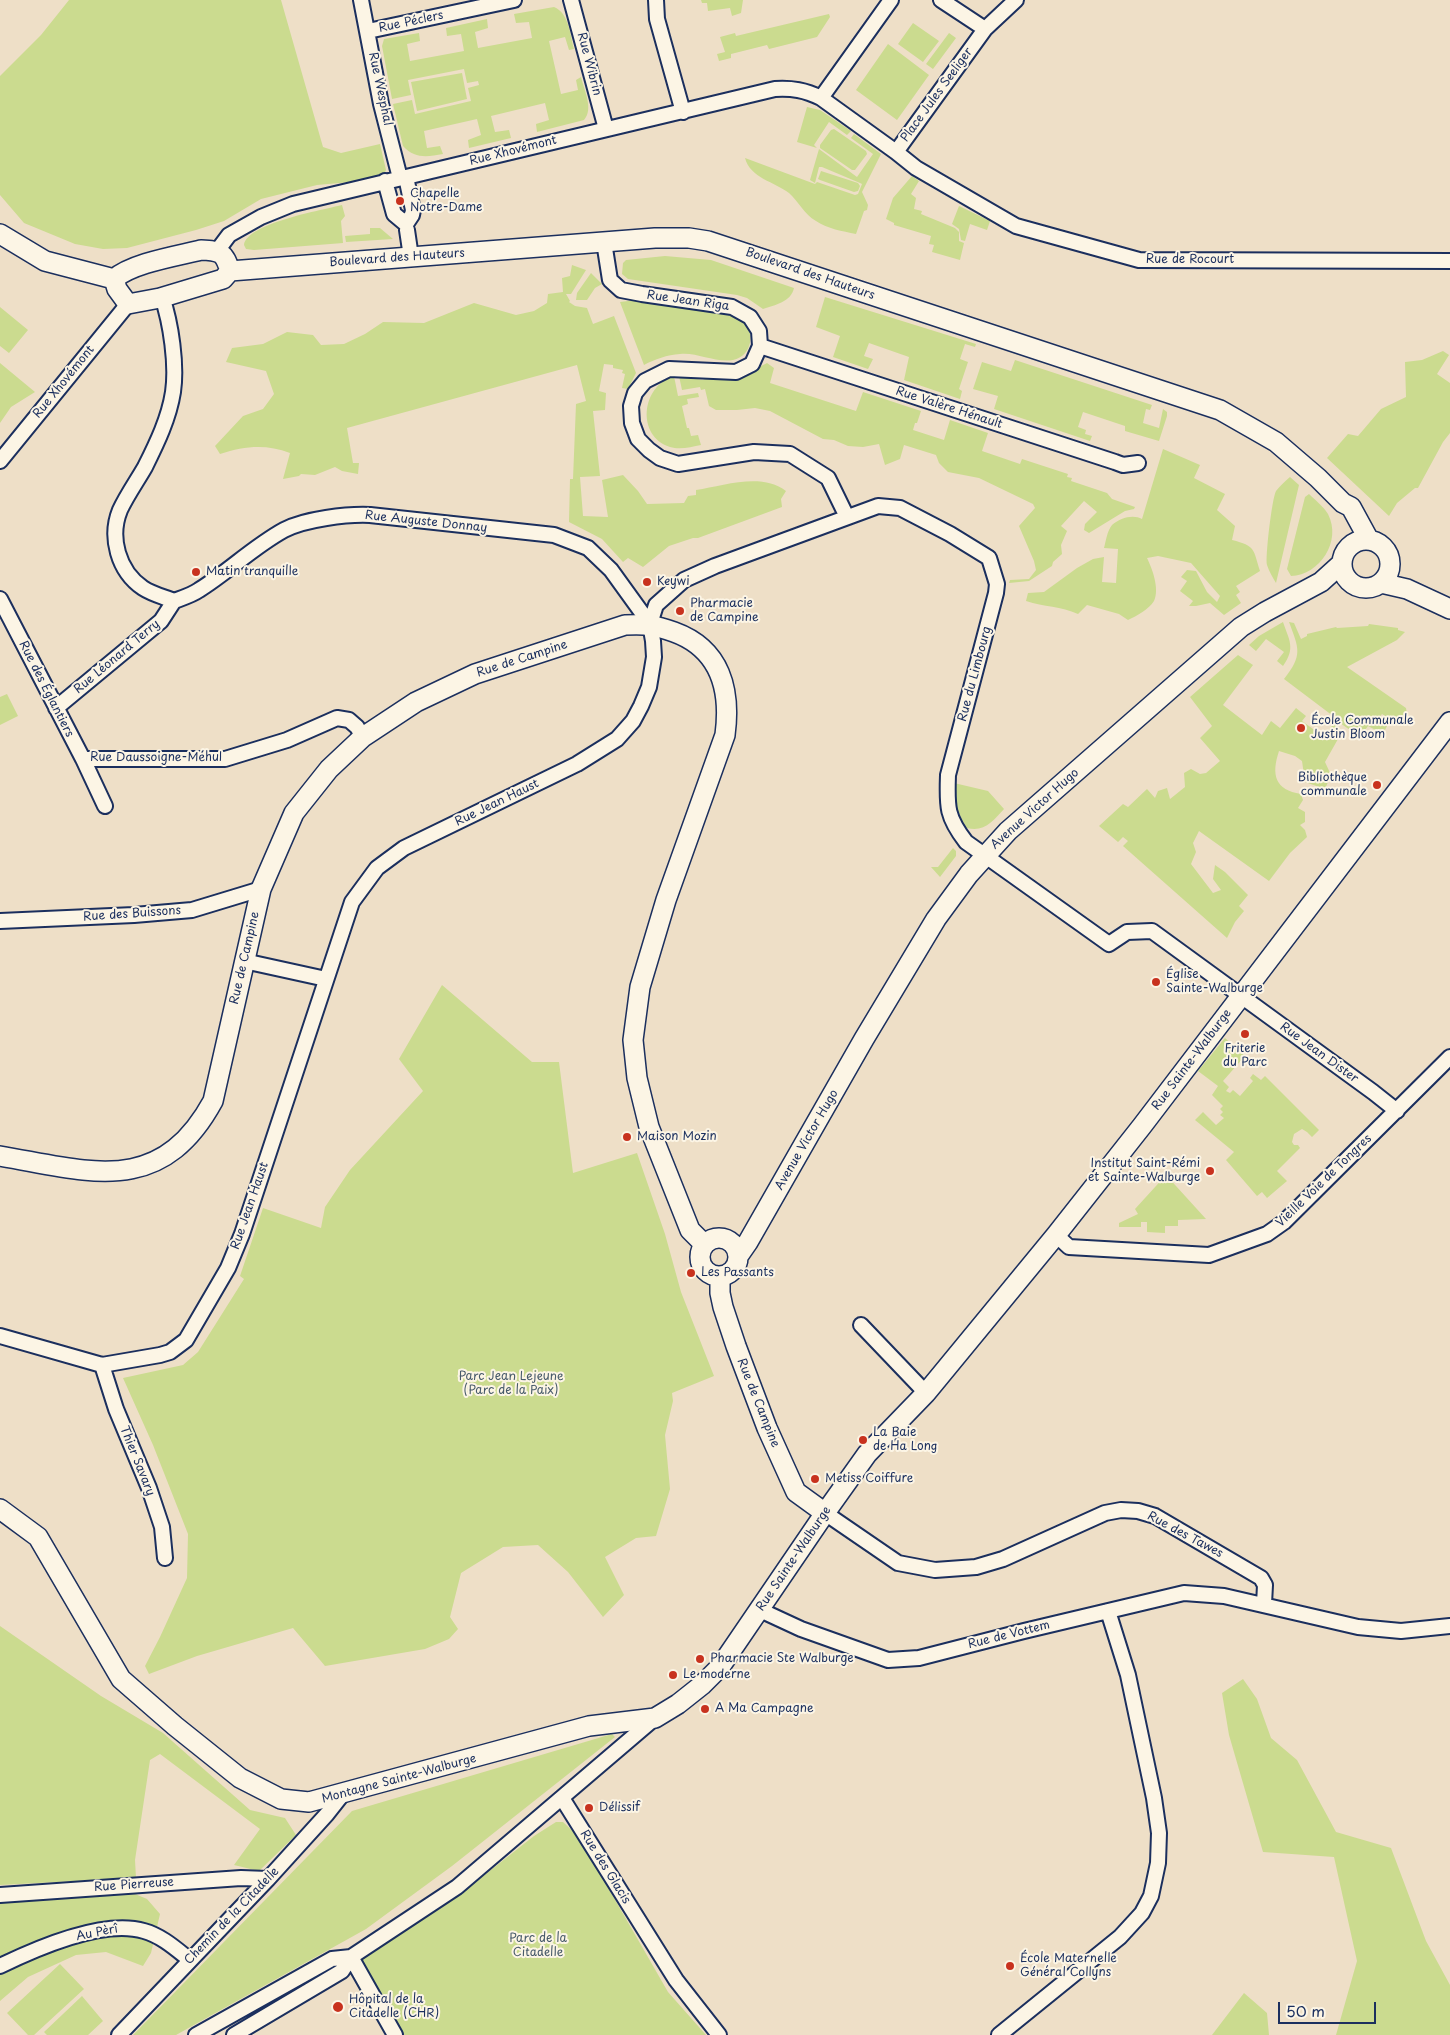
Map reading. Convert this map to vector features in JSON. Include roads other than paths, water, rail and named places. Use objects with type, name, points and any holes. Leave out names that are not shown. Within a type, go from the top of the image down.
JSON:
[{"type":"street","name":"Rue Wesphal","points":[[361,0],[381,104],[412,210],[412,215],[406,224],[394,214],[385,181]]},
{"type":"street","name":"Rue Péclers","points":[[368,31],[514,0]]},
{"type":"street","name":"Rue Wibrin","points":[[571,0],[606,129]]},
{"type":"street","points":[[656,0],[657,19],[683,112]]},
{"type":"street","points":[[821,98],[891,0]]},
{"type":"street","points":[[941,0],[985,29]]},
{"type":"street","name":"Place Jules Seeliger","points":[[821,98],[896,152],[985,29],[1016,0]]},
{"type":"street","name":"Rue Xhovémont","points":[[217,250],[229,235],[261,216],[293,204],[774,90],[798,89],[821,98]]},
{"type":"street","name":"Rue de Rocourt","points":[[896,152],[916,168],[1016,226],[1139,260],[1450,261]]},
{"type":"street","points":[[407,230],[411,257]]},
{"type":"street","points":[[0,234],[45,261],[114,279]]},
{"type":"street","name":"Boulevard des Hauteurs","points":[[230,271],[604,242],[670,238],[708,241],[1204,404],[1234,417],[1276,442],[1326,484],[1343,503],[1342,514],[1360,543]]},
{"type":"street","name":"Rue Jean Riga","points":[[604,242],[610,280],[621,290],[732,306],[750,317],[759,330],[760,346]]},
{"type":"street","points":[[201,250],[217,250],[226,257],[230,271],[223,279],[162,297],[128,304],[117,289],[114,279],[121,273],[134,268],[201,250]]},
{"type":"street","points":[[162,297],[168,317],[173,361],[173,391],[158,440],[120,511],[114,538],[120,561],[132,579],[143,588],[174,601]]},
{"type":"street","name":"Rue Xhovémont","points":[[0,461],[128,304]]},
{"type":"street","points":[[760,346],[752,364],[736,372],[669,369],[644,381],[635,393],[631,406],[632,423],[638,439],[660,458],[678,464],[754,452],[790,454],[828,478],[847,517]]},
{"type":"street","name":"Rue Valère Hénault","points":[[760,346],[1123,465],[1138,463]]},
{"type":"street","name":"Rue du Limbourg","points":[[650,624],[656,605],[684,580],[715,566],[878,506],[900,508],[950,534],[989,558],[997,584],[996,593],[948,775],[947,806],[954,826],[966,842],[1108,944],[1127,932],[1152,931],[1240,997]]},
{"type":"street","name":"Rue Auguste Donnay","points":[[174,601],[198,592],[253,549],[286,529],[318,520],[359,515],[554,535],[588,548],[611,570],[650,624]]},
{"type":"street","points":[[1350,583],[1342,563],[1346,552],[1360,543],[1380,544],[1385,550],[1390,562],[1385,576]]},
{"type":"street","name":"Avenue Victor Hugo","points":[[739,1255],[936,919],[985,855],[1008,832],[1241,627],[1321,582],[1342,563]]},
{"type":"street","points":[[1385,576],[1450,598]]},
{"type":"street","points":[[1385,576],[1407,589],[1450,609]]},
{"type":"street","name":"Avenue Victor Hugo","points":[[1296,597],[1302,597],[1350,583],[1363,588],[1369,588],[1385,576]]},
{"type":"street","name":"Rue des Églantiers","points":[[0,599],[83,759],[105,806]]},
{"type":"street","name":"Rue Léonard Terry","points":[[56,708],[161,621],[174,601]]},
{"type":"street","name":"Rue de Campine","points":[[0,1156],[80,1170],[112,1172],[142,1166],[161,1158],[184,1142],[202,1120],[212,1101],[261,889],[294,813],[329,769],[363,737],[416,702],[475,674],[626,625],[650,624],[687,637],[702,648],[714,662],[722,679],[727,697],[725,735],[666,900],[640,987],[633,1040],[637,1078],[649,1126],[690,1230],[704,1244]]},
{"type":"street","name":"Rue Jean Haust","points":[[102,1365],[160,1355],[180,1346],[186,1340],[224,1276],[242,1234],[352,902],[378,868],[404,848],[577,764],[617,739],[633,721],[649,687],[654,657],[654,642],[650,624]]},
{"type":"street","name":"Rue Daussoigne-Méhul","points":[[83,759],[225,759],[286,740],[337,718],[348,720],[358,727],[363,737]]},
{"type":"street","name":"Rue Sainte-Walburge","points":[[655,1718],[678,1704],[720,1668],[867,1454],[926,1393],[1056,1236],[1450,722]]},
{"type":"street","name":"Rue des Buissons","points":[[0,921],[134,915],[192,910],[261,889]]},
{"type":"street","points":[[244,961],[326,979]]},
{"type":"street","name":"Rue Jean Dister","points":[[1240,997],[1397,1111]]},
{"type":"street","name":"Vieille Voie de Tongres","points":[[1056,1236],[1069,1247],[1210,1255],[1250,1242],[1267,1234],[1284,1222],[1450,1057]]},
{"type":"street","name":"Avenue Victor Hugo","points":[[726,1238],[745,1222],[765,1210]]},
{"type":"street","points":[[726,1238],[737,1248],[739,1255],[736,1267],[732,1272],[720,1277],[707,1272],[703,1267],[700,1254],[704,1244],[712,1239],[726,1238]]},
{"type":"street","name":"Rue de Campine","points":[[720,1277],[720,1293],[723,1307],[767,1428],[796,1492],[825,1513]]},
{"type":"street","points":[[861,1325],[926,1393]]},
{"type":"street","points":[[0,1336],[102,1365]]},
{"type":"street","name":"Thier Savary","points":[[102,1365],[116,1409],[149,1488],[162,1527],[165,1558]]},
{"type":"street","name":"Montagne Sainte-Walburge","points":[[0,1509],[38,1537],[121,1679],[175,1726],[240,1778],[281,1799],[309,1802],[589,1726],[655,1718]]},
{"type":"street","name":"Rue des Tawes","points":[[825,1513],[898,1563],[935,1570],[985,1565],[1003,1559],[1105,1513],[1121,1510],[1138,1511],[1155,1516],[1168,1523],[1261,1578],[1265,1585],[1264,1604]]},
{"type":"street","name":"Rue de Vottem","points":[[760,1610],[801,1629],[888,1660],[919,1658],[1184,1593],[1224,1596],[1264,1604]]},
{"type":"street","points":[[1264,1604],[1358,1627],[1401,1632],[1450,1626]]},
{"type":"street","points":[[998,2035],[1120,1937],[1142,1913],[1151,1896],[1158,1864],[1159,1833],[1154,1798],[1128,1675],[1108,1611]]},
{"type":"street","points":[[234,2035],[342,1971],[351,1957],[457,1887],[655,1718]]},
{"type":"street","name":"Chemin de la Citadelle","points":[[120,2035],[268,1879],[327,1814],[342,1794]]},
{"type":"street","name":"Rue des Glacis","points":[[562,1798],[676,1980],[719,2035]]},
{"type":"street","name":"Rue Pierreuse","points":[[0,1895],[241,1878],[268,1879]]},
{"type":"street","name":"Au Pèrî","points":[[0,1966],[70,1938],[113,1928],[132,1929],[153,1934],[167,1942],[190,1960]]},
{"type":"street","points":[[196,2035],[332,1959],[351,1957]]},
{"type":"street","points":[[351,1957],[395,2035]]},
{"type":"place","name":"Chapelle Notre-Dame","points":[[400,201]]},
{"type":"place","name":"Matin tranquille","points":[[196,572]]},
{"type":"place","name":"Keywi","points":[[647,582]]},
{"type":"place","name":"Pharmacie de Campine","points":[[680,611]]},
{"type":"place","name":"École Communale Justin Bloom","points":[[1301,728]]},
{"type":"place","name":"Bibliothèque communale","points":[[1377,785]]},
{"type":"place","name":"Église Sainte-Walburge","points":[[1156,982]]},
{"type":"place","name":"Friterie du Parc","points":[[1245,1034]]},
{"type":"place","name":"Maison Mozin","points":[[627,1137]]},
{"type":"place","name":"Institut Saint-Rémi et Sainte-Walburge","points":[[1210,1171]]},
{"type":"place","name":"Les Passants","points":[[691,1273]]},
{"type":"place","name":"La Baie de Ha Long","points":[[863,1440]]},
{"type":"place","name":"Metiss Coiffure","points":[[815,1479]]},
{"type":"place","name":"Pharmacie Ste Walburge","points":[[700,1659]]},
{"type":"place","name":"Le moderne","points":[[673,1675]]},
{"type":"place","name":"A Ma Campagne","points":[[705,1709]]},
{"type":"place","name":"Délissif","points":[[589,1808]]},
{"type":"place","name":"École Maternelle Général Collyns","points":[[1010,1966]]},
{"type":"place","name":"Hôpital de la Citadelle (CHR)","points":[[338,2007]]},
{"type":"park label","name":"Parc Jean Lejeune (Parc de la Paix)","points":[[511,1384]]},
{"type":"park label","name":"Parc de la Citadelle","points":[[538,1946]]}]
